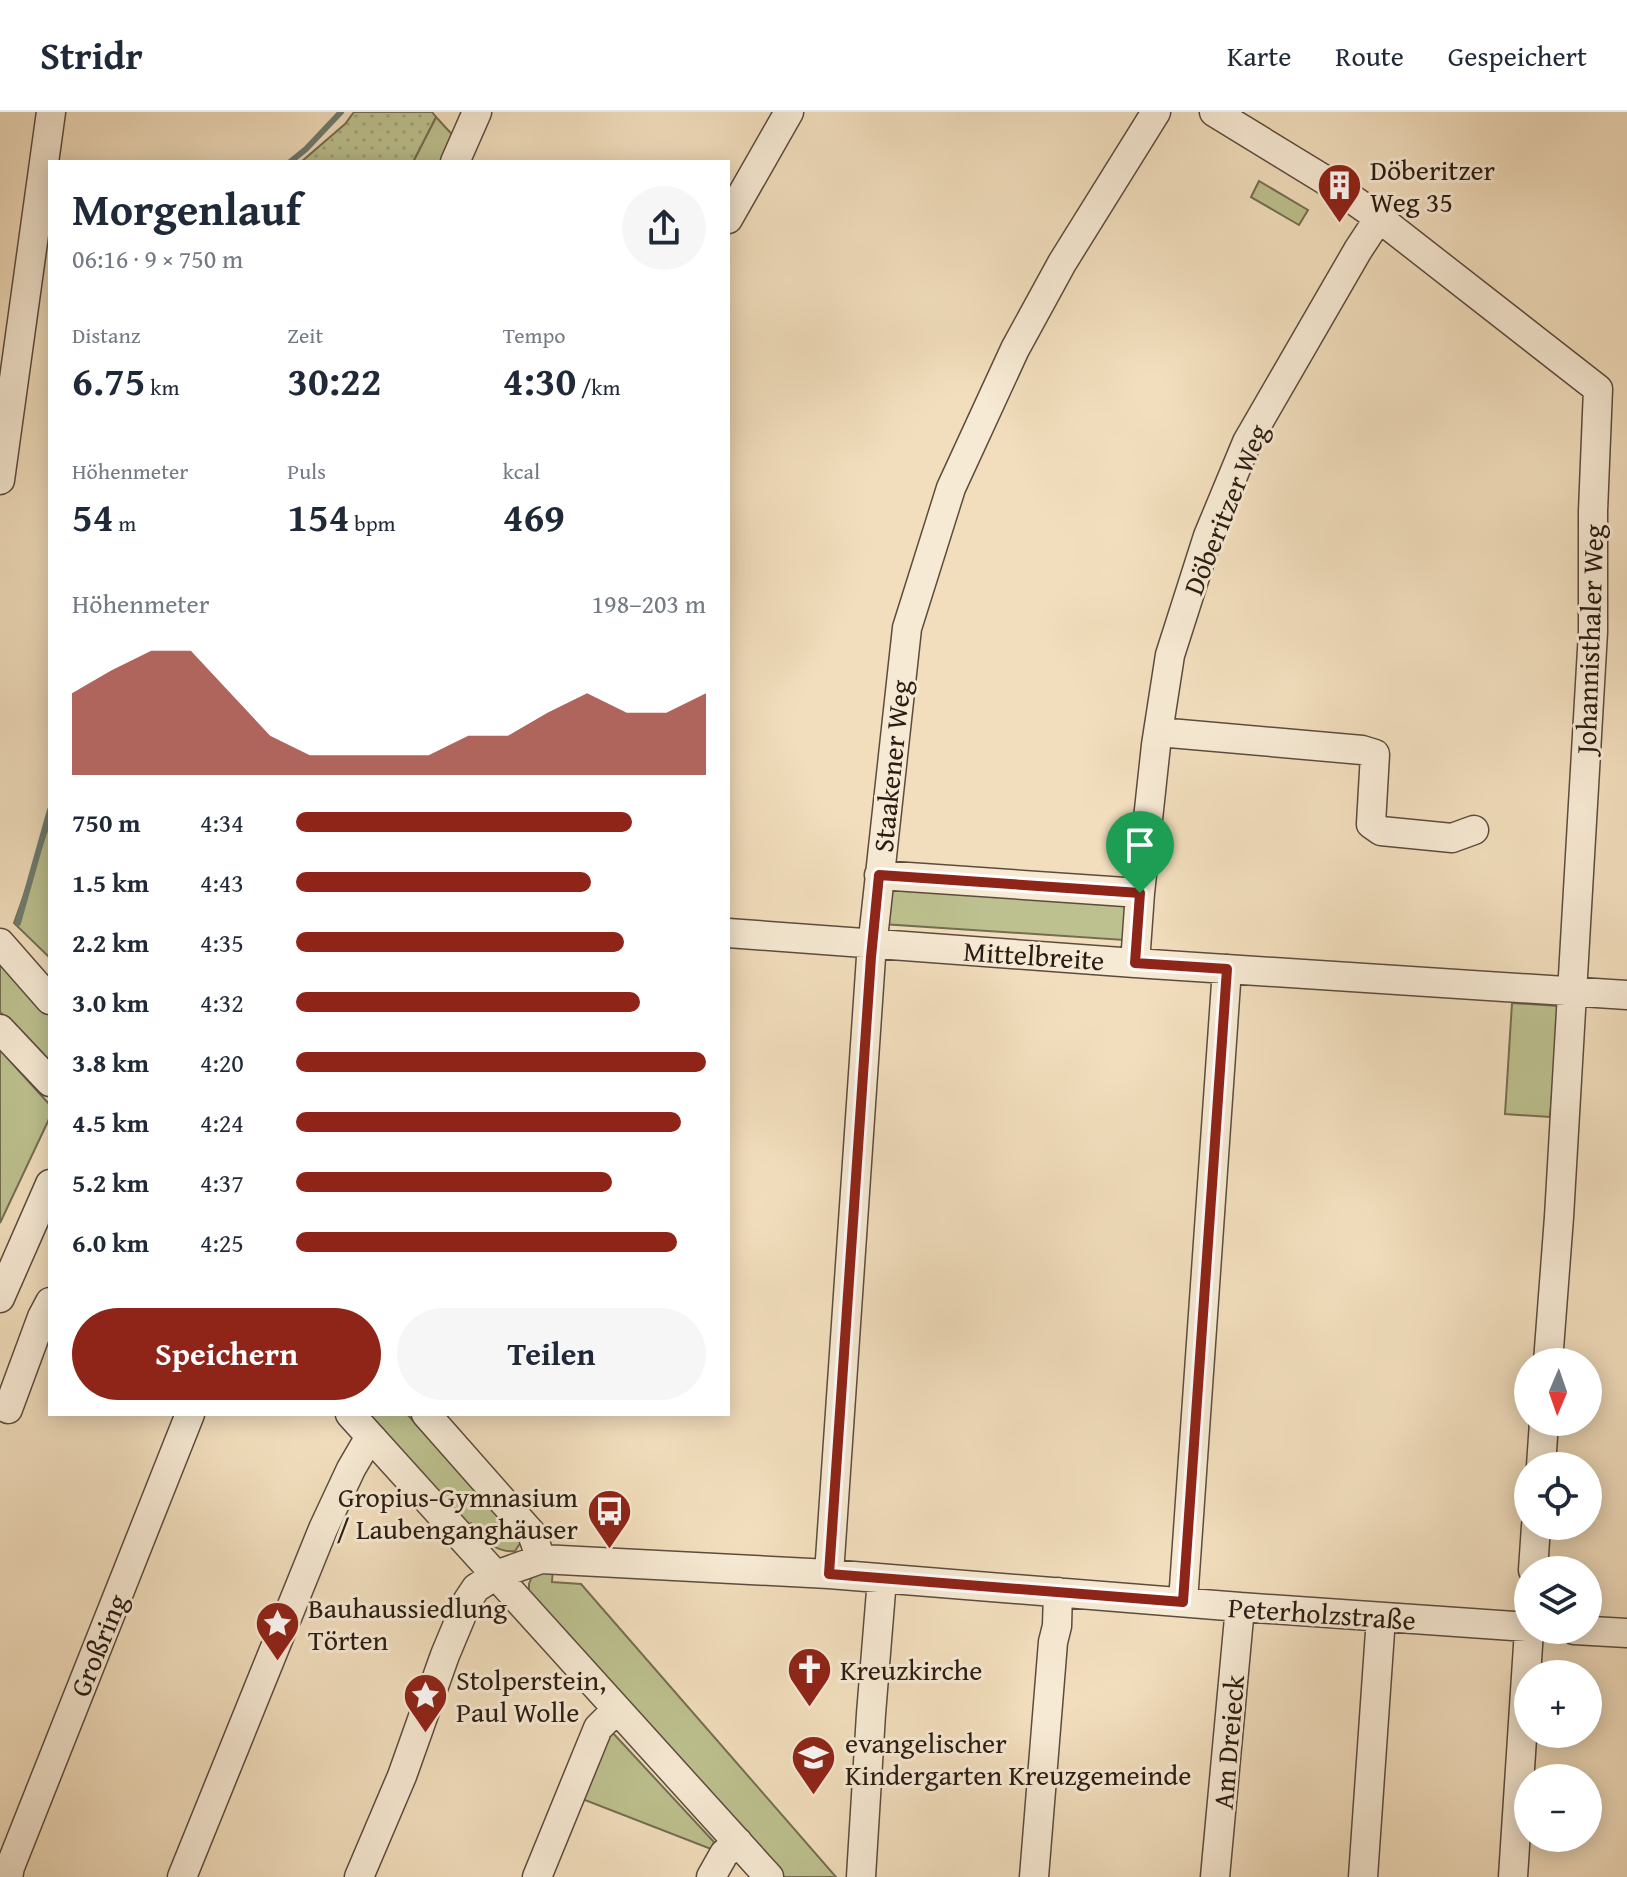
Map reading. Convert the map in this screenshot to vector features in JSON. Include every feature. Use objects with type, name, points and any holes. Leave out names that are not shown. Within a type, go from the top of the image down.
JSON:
[{"type":"street","points":[[0,480],[51,112]]},
{"type":"street","points":[[456,160],[477,112]]},
{"type":"street","points":[[730,215],[789,112]]},
{"type":"street","name":"Staakener Weg","points":[[829,1574],[872,943],[907,628],[951,488],[1022,336],[1083,228],[1156,112]]},
{"type":"street","name":"Johannisthaler Weg","points":[[1214,112],[1325,180],[1379,218],[1598,389],[1593,511],[1593,632],[1549,1348]]},
{"type":"street","name":"Döberitzer Weg","points":[[1135,963],[1158,732],[1170,655],[1208,536],[1247,442],[1379,218]]},
{"type":"street","points":[[1158,732],[1362,750],[1375,754],[1371,824],[1381,831],[1452,838],[1474,830]]},
{"type":"street","points":[[879,875],[1140,893]]},
{"type":"street","name":"Mittelbreite","points":[[730,933],[1627,995]]},
{"type":"street","points":[[0,943],[48,998]]},
{"type":"street","points":[[1183,1602],[1227,969]]},
{"type":"street","points":[[0,1029],[48,1080]]},
{"type":"street","points":[[0,1298],[48,1189]]},
{"type":"street","points":[[0,1404],[8,1409],[48,1306]]},
{"type":"street","name":"Großring","points":[[8,1877],[189,1416]]},
{"type":"street","points":[[352,1416],[769,1877]]},
{"type":"street","points":[[428,1416],[532,1534],[541,1559]]},
{"type":"street","points":[[182,1877],[323,1529],[351,1469],[365,1445],[373,1439]]},
{"type":"street","name":"Peterholzstraße","points":[[496,1575],[541,1559],[829,1574],[1514,1628]]},
{"type":"street","points":[[359,1877],[402,1776],[468,1600],[476,1588],[496,1575]]},
{"type":"street","points":[[861,1877],[882,1579]]},
{"type":"street","points":[[1034,1877],[1058,1592]]},
{"type":"street","name":"Am Dreieck","points":[[1215,1877],[1240,1607]]},
{"type":"street","points":[[1363,1877],[1381,1617]]},
{"type":"street","points":[[1602,1632],[1627,1633]]},
{"type":"street","points":[[1513,1877],[1527,1644]]},
{"type":"street","points":[[537,1877],[598,1728],[617,1709]]},
{"type":"street","points":[[711,1877],[724,1854],[738,1842]]},
{"type":"green space","points":[[354,112],[432,112],[436,117],[414,160],[303,160],[345,124]]},
{"type":"green space","points":[[436,117],[459,142],[450,160],[414,160]]},
{"type":"green space","points":[[1259,181],[1308,210],[1299,225],[1251,197]]},
{"type":"green space","points":[[48,828],[48,956],[14,923]]},
{"type":"green space","points":[[886,881],[1128,898],[1124,940],[882,924]]},
{"type":"green space","points":[[0,954],[48,1009],[48,1065],[0,1012]]},
{"type":"green space","points":[[1512,1003],[1560,1006],[1550,1117],[1505,1114]]},
{"type":"green space","points":[[0,1050],[48,1103],[48,1121],[0,1223]]},
{"type":"green space","points":[[365,1416],[409,1416],[521,1542],[515,1551],[501,1550],[485,1539],[471,1523],[465,1527]]},
{"type":"green space","points":[[553,1567],[552,1582],[581,1584],[836,1877],[782,1877],[529,1593],[532,1576]]},
{"type":"green space","points":[[611,1731],[714,1842],[711,1849],[577,1797]]},
{"type":"waterway","points":[[292,160],[341,112]]},
{"type":"waterway","points":[[18,923],[48,817]]},
{"type":"place","name":"Döberitzer Weg 35","points":[[1339,224]]},
{"type":"place","name":"Gropius-Gymnasium / Laubenganghäuser","points":[[609,1551]]},
{"type":"place","name":"Bauhaussiedlung Törten","points":[[277,1662]]},
{"type":"place","name":"Kreuzkirche","points":[[809,1708]]},
{"type":"place","name":"Stolperstein, Paul Wolle","points":[[425,1734]]},
{"type":"place","name":"evangelischer Kindergarten Kreuzgemeinde","points":[[814,1797]]},
{"type":"route","points":[[879,875],[1140,893],[1135,963],[1227,969],[1183,1602],[829,1574],[879,875]]}]
